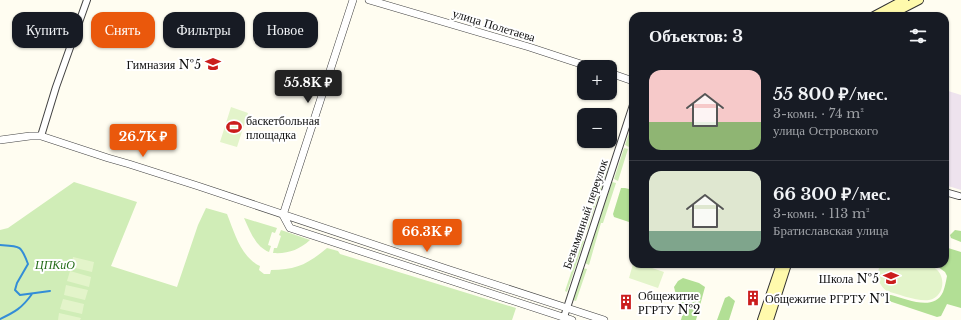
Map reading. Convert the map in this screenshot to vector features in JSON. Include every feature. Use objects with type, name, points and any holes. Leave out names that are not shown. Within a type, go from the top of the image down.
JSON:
[{"type":"main road","points":[[882,12],[904,0]]},
{"type":"main road","points":[[896,12],[919,0]]},
{"type":"main road","points":[[762,320],[780,268]]},
{"type":"main road","points":[[769,320],[786,268]]},
{"type":"street","points":[[41,136],[56,87],[87,0]]},
{"type":"street","points":[[353,0],[282,215],[290,228],[572,320]]},
{"type":"street","name":"улица Полетаева","points":[[369,0],[529,47],[577,63]]},
{"type":"street","points":[[617,75],[629,80]]},
{"type":"street","name":"Безымянный переулок","points":[[564,317],[629,117]]},
{"type":"street","points":[[0,140],[41,136],[198,186],[282,215],[604,320]]},
{"type":"street","points":[[949,193],[959,196]]},
{"type":"shaded area","points":[[949,91],[961,95],[961,190],[949,186]]},
{"type":"green space","name":"баскетбольная площадка","points":[[231,107],[248,113],[237,147],[220,142]]},
{"type":"green space","points":[[629,134],[629,147],[625,145]]},
{"type":"green space","points":[[624,148],[628,149],[618,181],[614,179]]},
{"type":"green space","points":[[606,167],[608,168],[587,230],[585,229]]},
{"type":"green space","name":"ЦПКиО","points":[[74,182],[137,202],[111,266],[177,287],[198,225],[206,208],[227,214],[243,251],[253,262],[260,266],[259,270],[264,274],[270,274],[271,270],[288,269],[301,265],[308,262],[327,248],[338,251],[340,254],[516,308],[512,320],[0,320],[0,230],[8,228]]},
{"type":"green space","points":[[612,182],[616,183],[603,223],[601,223],[589,265],[585,263]]},
{"type":"green space","points":[[621,188],[629,189],[629,222],[614,217],[613,214]]},
{"type":"green space","points":[[244,218],[277,228],[275,233],[272,232],[268,245],[271,246],[269,252],[257,242]]},
{"type":"green space","points":[[281,230],[310,240],[293,251],[273,253],[274,248],[277,248],[281,236],[279,235]]},
{"type":"green space","points":[[955,230],[961,231],[961,242],[951,238],[950,235]]},
{"type":"green space","points":[[582,240],[584,241],[567,292],[565,291]]},
{"type":"green space","points":[[949,248],[961,252],[961,308],[947,304],[941,316],[937,317],[889,301],[888,299],[888,295],[891,295],[912,301],[927,303],[933,301],[939,298],[943,292],[947,276],[945,272],[940,268],[949,268]]},
{"type":"green space","points":[[73,257],[94,262],[92,272],[71,267]]},
{"type":"green space","points":[[583,268],[587,269],[576,301],[573,300]]},
{"type":"green space","points":[[632,268],[652,268],[664,272],[658,288],[629,278]]},
{"type":"green space","points":[[879,268],[935,268],[941,275],[941,290],[938,295],[929,300],[920,300],[887,291],[881,286],[878,279]]},
{"type":"green space","points":[[70,271],[91,277],[89,287],[67,281]]},
{"type":"green space","points":[[683,278],[699,283],[705,287],[696,320],[681,320],[683,309],[674,287],[678,281]]},
{"type":"green space","points":[[66,285],[88,290],[85,300],[64,295]]},
{"type":"green space","points":[[729,296],[735,301],[729,320],[717,320],[725,298]]},
{"type":"green space","points":[[63,299],[84,304],[82,314],[60,309]]},
{"type":"green space","points":[[59,313],[81,318],[80,320],[58,320]]},
{"type":"waterway","points":[[0,245],[16,246],[21,250],[26,258],[28,264],[17,283],[15,290],[20,295],[50,291]]},
{"type":"waterway","points":[[0,319],[18,309],[32,294]]},
{"type":"place","name":"Гимназия №5","points":[[213,64]]},
{"type":"place","name":"баскетбольная площадка","points":[[234,127]]},
{"type":"place","name":"Школа №5","points":[[891,278]]},
{"type":"place","name":"Общежитие РГРТУ №1","points":[[753,298]]},
{"type":"place","name":"Общежитие РГРТУ №2","points":[[626,302]]}]
